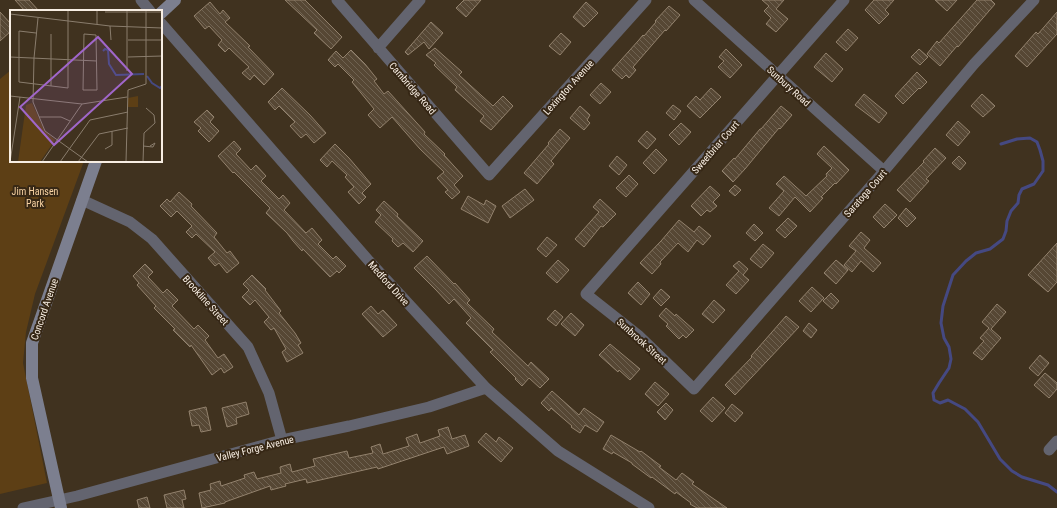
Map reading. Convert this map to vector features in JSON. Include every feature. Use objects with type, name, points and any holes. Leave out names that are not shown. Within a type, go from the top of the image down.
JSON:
[{"type":"street","points":[[141,0],[149,10]]},
{"type":"street","points":[[162,12],[175,0]]},
{"type":"street","name":"Cambridge Road","points":[[338,0],[489,175]]},
{"type":"street","points":[[378,48],[420,0]]},
{"type":"street","name":"Lexington Avenue","points":[[489,175],[646,0]]},
{"type":"street","name":"Sunbury Road","points":[[694,0],[884,171]]},
{"type":"street","name":"Sweetbriar Court","points":[[586,294],[844,0]]},
{"type":"street","name":"Saratoga Court","points":[[696,386],[884,171],[974,64],[1034,0]]},
{"type":"street","name":"Medford Drive","points":[[162,24],[369,261],[486,388],[558,452],[649,508]]},
{"type":"street","name":"Concord Avenue","points":[[61,504],[32,378],[32,343],[96,162]]},
{"type":"street","name":"Brookline Street","points":[[82,200],[130,222],[152,239],[248,347],[269,393],[282,440]]},
{"type":"street","name":"Sunbrook Street","points":[[586,294],[638,335],[694,389],[696,386]]},
{"type":"street","name":"Valley Forge Avenue","points":[[23,508],[61,504],[282,440],[429,407],[486,388]]},
{"type":"street","points":[[1049,450],[1057,441]]},
{"type":"green space","name":"Jim Hansen Park","points":[[10,71],[10,162],[84,162],[35,294],[26,332],[23,363],[47,483],[0,494],[0,79]]},
{"type":"building","points":[[15,0],[29,0],[38,10],[24,10]]},
{"type":"building","points":[[285,0],[305,0],[342,37],[331,49],[314,33],[317,30]]},
{"type":"building","points":[[464,0],[481,0],[466,17],[456,8]]},
{"type":"building","points":[[762,0],[784,0],[776,9],[788,19],[776,32],[766,24],[771,18],[764,11],[769,6]]},
{"type":"building","points":[[874,0],[894,0],[885,10],[889,14],[879,24],[865,10]]},
{"type":"building","points":[[935,0],[957,0],[947,11]]},
{"type":"building","points":[[977,0],[991,0],[995,4],[940,66],[927,54],[937,41],[939,43]]},
{"type":"building","points":[[210,2],[220,14],[223,10],[230,18],[225,22],[250,46],[248,47],[274,74],[264,85],[254,75],[250,80],[242,73],[249,67],[229,48],[225,52],[218,45],[222,40],[209,26],[205,29],[194,16]]},
{"type":"building","points":[[586,2],[598,13],[584,27],[573,17]]},
{"type":"building","points":[[669,6],[680,15],[633,67],[636,70],[629,78],[626,75],[622,79],[612,70],[643,35],[644,36]]},
{"type":"building","points":[[0,12],[10,23],[10,32],[0,41]]},
{"type":"building","points":[[1057,12],[1057,34],[1027,67],[1015,56],[1036,32],[1038,34]]},
{"type":"building","points":[[431,22],[443,33],[429,49],[424,42],[408,55],[405,52]]},
{"type":"building","points":[[848,29],[858,38],[846,51],[836,42]]},
{"type":"building","points":[[561,33],[571,42],[560,55],[549,46]]},
{"type":"building","points":[[435,48],[462,72],[459,75],[493,106],[503,96],[513,106],[491,130],[480,121],[484,116],[455,90],[457,87],[434,65],[436,63],[426,55]]},
{"type":"building","points":[[726,49],[742,65],[730,78],[718,67],[724,61],[719,57]]},
{"type":"building","points":[[919,49],[928,57],[920,65],[911,57]]},
{"type":"building","points":[[351,50],[377,79],[374,81],[384,94],[388,91],[425,132],[424,134],[445,154],[444,155],[463,176],[454,185],[460,192],[452,199],[445,192],[448,190],[437,178],[444,172],[420,149],[392,117],[380,128],[368,115],[374,109],[352,82],[354,80],[338,64],[335,67],[328,60],[336,51],[343,58]]},
{"type":"building","points":[[826,53],[843,69],[832,82],[814,67]]},
{"type":"building","points":[[917,72],[927,82],[903,104],[895,96]]},
{"type":"building","points":[[601,83],[611,92],[600,104],[590,95]]},
{"type":"building","points":[[282,88],[326,133],[314,143],[306,134],[301,138],[290,126],[295,122],[279,106],[275,110],[268,102]]},
{"type":"building","points":[[711,88],[721,97],[700,118],[687,106],[696,96],[700,100]]},
{"type":"building","points":[[864,94],[887,113],[879,123],[855,105]]},
{"type":"building","points":[[982,94],[995,106],[983,117],[971,106]]},
{"type":"building","points":[[673,105],[681,111],[674,120],[666,113]]},
{"type":"building","points":[[580,106],[590,115],[587,120],[590,123],[584,130],[570,118]]},
{"type":"building","points":[[781,106],[792,115],[733,182],[722,171],[734,158],[735,159]]},
{"type":"building","points":[[207,110],[214,117],[210,122],[219,131],[209,142],[198,131],[201,128],[194,122]]},
{"type":"building","points":[[958,121],[970,132],[958,146],[946,135]]},
{"type":"building","points":[[681,123],[691,132],[679,145],[669,135]]},
{"type":"building","points":[[560,129],[570,138],[551,161],[554,164],[537,184],[524,173]]},
{"type":"building","points":[[647,131],[656,139],[647,149],[638,141]]},
{"type":"building","points":[[234,141],[241,149],[236,154],[251,170],[256,165],[266,176],[261,181],[279,199],[283,195],[290,203],[284,210],[306,233],[312,228],[322,240],[318,244],[333,259],[336,256],[346,266],[339,273],[337,271],[330,277],[303,249],[302,251],[287,233],[266,213],[270,208],[234,172],[233,173],[218,156]]},
{"type":"building","points":[[335,144],[371,184],[362,193],[366,197],[359,204],[348,192],[354,187],[345,177],[347,175],[332,161],[327,167],[320,160]]},
{"type":"building","points":[[824,146],[849,170],[821,197],[823,198],[810,212],[795,197],[779,216],[769,208],[784,191],[776,184],[784,176],[806,196],[827,176],[826,174],[832,168],[817,154]]},
{"type":"building","points":[[935,148],[946,158],[926,179],[929,181],[910,202],[897,190],[924,162],[923,161]]},
{"type":"building","points":[[656,149],[667,160],[654,174],[643,163]]},
{"type":"building","points":[[617,156],[627,165],[619,175],[609,166]]},
{"type":"building","points":[[959,156],[966,163],[960,170],[952,163]]},
{"type":"building","points":[[629,175],[638,184],[626,197],[616,188]]},
{"type":"building","points":[[735,185],[741,190],[735,196],[729,191]]},
{"type":"building","points":[[710,186],[720,195],[713,202],[717,206],[710,212],[707,210],[701,216],[691,206]]},
{"type":"building","points":[[525,189],[534,200],[510,218],[502,206]]},
{"type":"building","points":[[179,192],[192,204],[191,206],[217,233],[214,237],[227,253],[230,251],[239,263],[227,273],[219,263],[215,266],[208,258],[215,252],[196,234],[192,238],[186,232],[192,226],[177,211],[171,217],[160,206],[167,199],[170,202]]},
{"type":"building","points":[[468,196],[484,205],[486,200],[496,206],[488,223],[461,209]]},
{"type":"building","points":[[600,199],[616,214],[603,227],[601,226],[584,247],[575,239],[599,212],[593,207]]},
{"type":"building","points":[[384,201],[423,241],[413,252],[403,243],[398,247],[392,241],[393,239],[375,222],[381,215],[376,210]]},
{"type":"building","points":[[885,204],[897,215],[884,228],[873,217]]},
{"type":"building","points":[[906,208],[916,218],[907,227],[898,218]]},
{"type":"building","points":[[788,218],[797,226],[785,238],[776,230]]},
{"type":"building","points":[[679,220],[694,232],[699,226],[711,236],[703,245],[697,240],[688,252],[678,243],[660,262],[661,264],[652,274],[640,263]]},
{"type":"building","points":[[754,224],[763,233],[755,241],[746,233]]},
{"type":"building","points":[[861,232],[870,240],[864,248],[881,263],[873,272],[861,261],[852,272],[844,265],[856,251],[849,246]]},
{"type":"building","points":[[547,237],[557,245],[546,257],[537,249]]},
{"type":"building","points":[[1057,243],[1057,282],[1048,292],[1028,275]]},
{"type":"building","points":[[763,244],[774,253],[761,268],[750,259]]},
{"type":"building","points":[[427,256],[470,300],[467,303],[494,329],[492,332],[528,366],[531,362],[549,379],[540,388],[529,378],[522,386],[490,352],[493,350],[466,323],[471,318],[454,299],[449,304],[414,268]]},
{"type":"building","points":[[558,260],[569,270],[557,283],[546,273]]},
{"type":"building","points":[[836,260],[848,270],[836,284],[824,273]]},
{"type":"building","points":[[739,261],[748,269],[743,275],[749,280],[736,294],[726,285],[739,271],[733,266]]},
{"type":"building","points":[[145,264],[153,272],[148,277],[163,293],[167,289],[178,300],[172,306],[194,329],[198,325],[209,336],[205,340],[218,358],[224,354],[233,367],[224,373],[221,368],[212,375],[191,345],[190,347],[154,308],[156,306],[137,285],[139,283],[133,276]]},
{"type":"building","points":[[252,275],[266,289],[265,290],[281,311],[279,313],[301,343],[298,345],[303,353],[287,362],[282,352],[286,349],[274,328],[271,330],[264,322],[269,317],[255,300],[250,305],[242,297],[249,290],[243,284]]},
{"type":"building","points":[[638,282],[650,294],[641,305],[628,293]]},
{"type":"building","points":[[812,287],[824,298],[811,312],[799,301]]},
{"type":"building","points":[[661,289],[670,297],[661,306],[653,298]]},
{"type":"building","points":[[831,293],[839,301],[832,309],[823,301]]},
{"type":"building","points":[[714,300],[725,310],[713,323],[702,314]]},
{"type":"building","points":[[997,304],[1006,312],[991,329],[1001,338],[982,360],[973,353],[984,341],[980,338],[989,328],[982,322]]},
{"type":"building","points":[[371,306],[378,314],[383,310],[397,325],[383,337],[362,314]]},
{"type":"building","points":[[666,308],[675,316],[676,314],[694,330],[686,338],[683,335],[679,339],[666,326],[668,324],[659,316]]},
{"type":"building","points":[[555,310],[563,317],[556,326],[547,319]]},
{"type":"building","points":[[571,313],[584,325],[575,336],[561,324]]},
{"type":"building","points":[[786,316],[799,327],[735,395],[725,385],[752,357],[751,356]]},
{"type":"building","points":[[809,323],[817,330],[811,338],[803,331]]},
{"type":"building","points":[[610,344],[640,369],[630,380],[619,370],[618,372],[599,355]]},
{"type":"building","points":[[1040,355],[1049,363],[1038,376],[1029,368]]},
{"type":"building","points":[[1045,373],[1057,383],[1057,389],[1049,398],[1034,385]]},
{"type":"building","points":[[655,382],[669,394],[658,406],[645,394]]},
{"type":"building","points":[[552,391],[579,415],[584,408],[604,422],[597,432],[585,425],[580,433],[571,427],[572,426],[551,408],[549,411],[541,403]]},
{"type":"building","points":[[713,397],[725,408],[712,422],[700,411]]},
{"type":"building","points":[[246,402],[249,414],[236,418],[237,424],[227,427],[222,408]]},
{"type":"building","points":[[666,403],[673,410],[665,420],[657,412]]},
{"type":"building","points":[[732,404],[743,413],[735,422],[725,413]]},
{"type":"building","points":[[206,407],[211,430],[201,432],[199,425],[192,426],[189,411]]},
{"type":"building","points":[[448,427],[452,439],[465,435],[469,446],[447,454],[444,447],[378,469],[377,467],[307,483],[306,479],[285,484],[286,486],[271,490],[270,486],[225,503],[202,508],[199,493],[211,490],[210,484],[220,481],[221,486],[245,478],[244,475],[254,472],[257,479],[281,473],[280,467],[290,464],[292,472],[315,466],[313,459],[347,451],[349,458],[373,453],[371,447],[380,444],[383,454],[409,446],[406,438],[417,434],[420,443],[440,436],[438,430]]},
{"type":"building","points":[[486,433],[496,442],[499,437],[513,448],[501,462],[478,442]]},
{"type":"building","points":[[611,435],[640,452],[641,451],[661,466],[659,467],[676,480],[682,473],[694,482],[692,484],[727,508],[697,508],[690,504],[691,503],[676,492],[675,494],[632,463],[613,452],[612,454],[603,449]]},
{"type":"building","points":[[184,490],[186,499],[182,500],[184,508],[167,508],[164,495]]},
{"type":"building","points":[[147,497],[150,508],[139,508],[137,500]]},
{"type":"waterway","points":[[1001,144],[1017,139],[1030,138],[1037,142],[1043,161],[1043,171],[1034,184],[1022,189],[1019,195],[1018,203],[1011,211],[1007,221],[1003,239],[990,249],[976,253],[953,275],[943,306],[941,323],[944,338],[949,347],[951,359],[949,368],[933,393],[934,400],[940,403],[948,400],[965,409],[978,422],[1000,459],[1012,471],[1022,477],[1048,485],[1057,492]]}]
